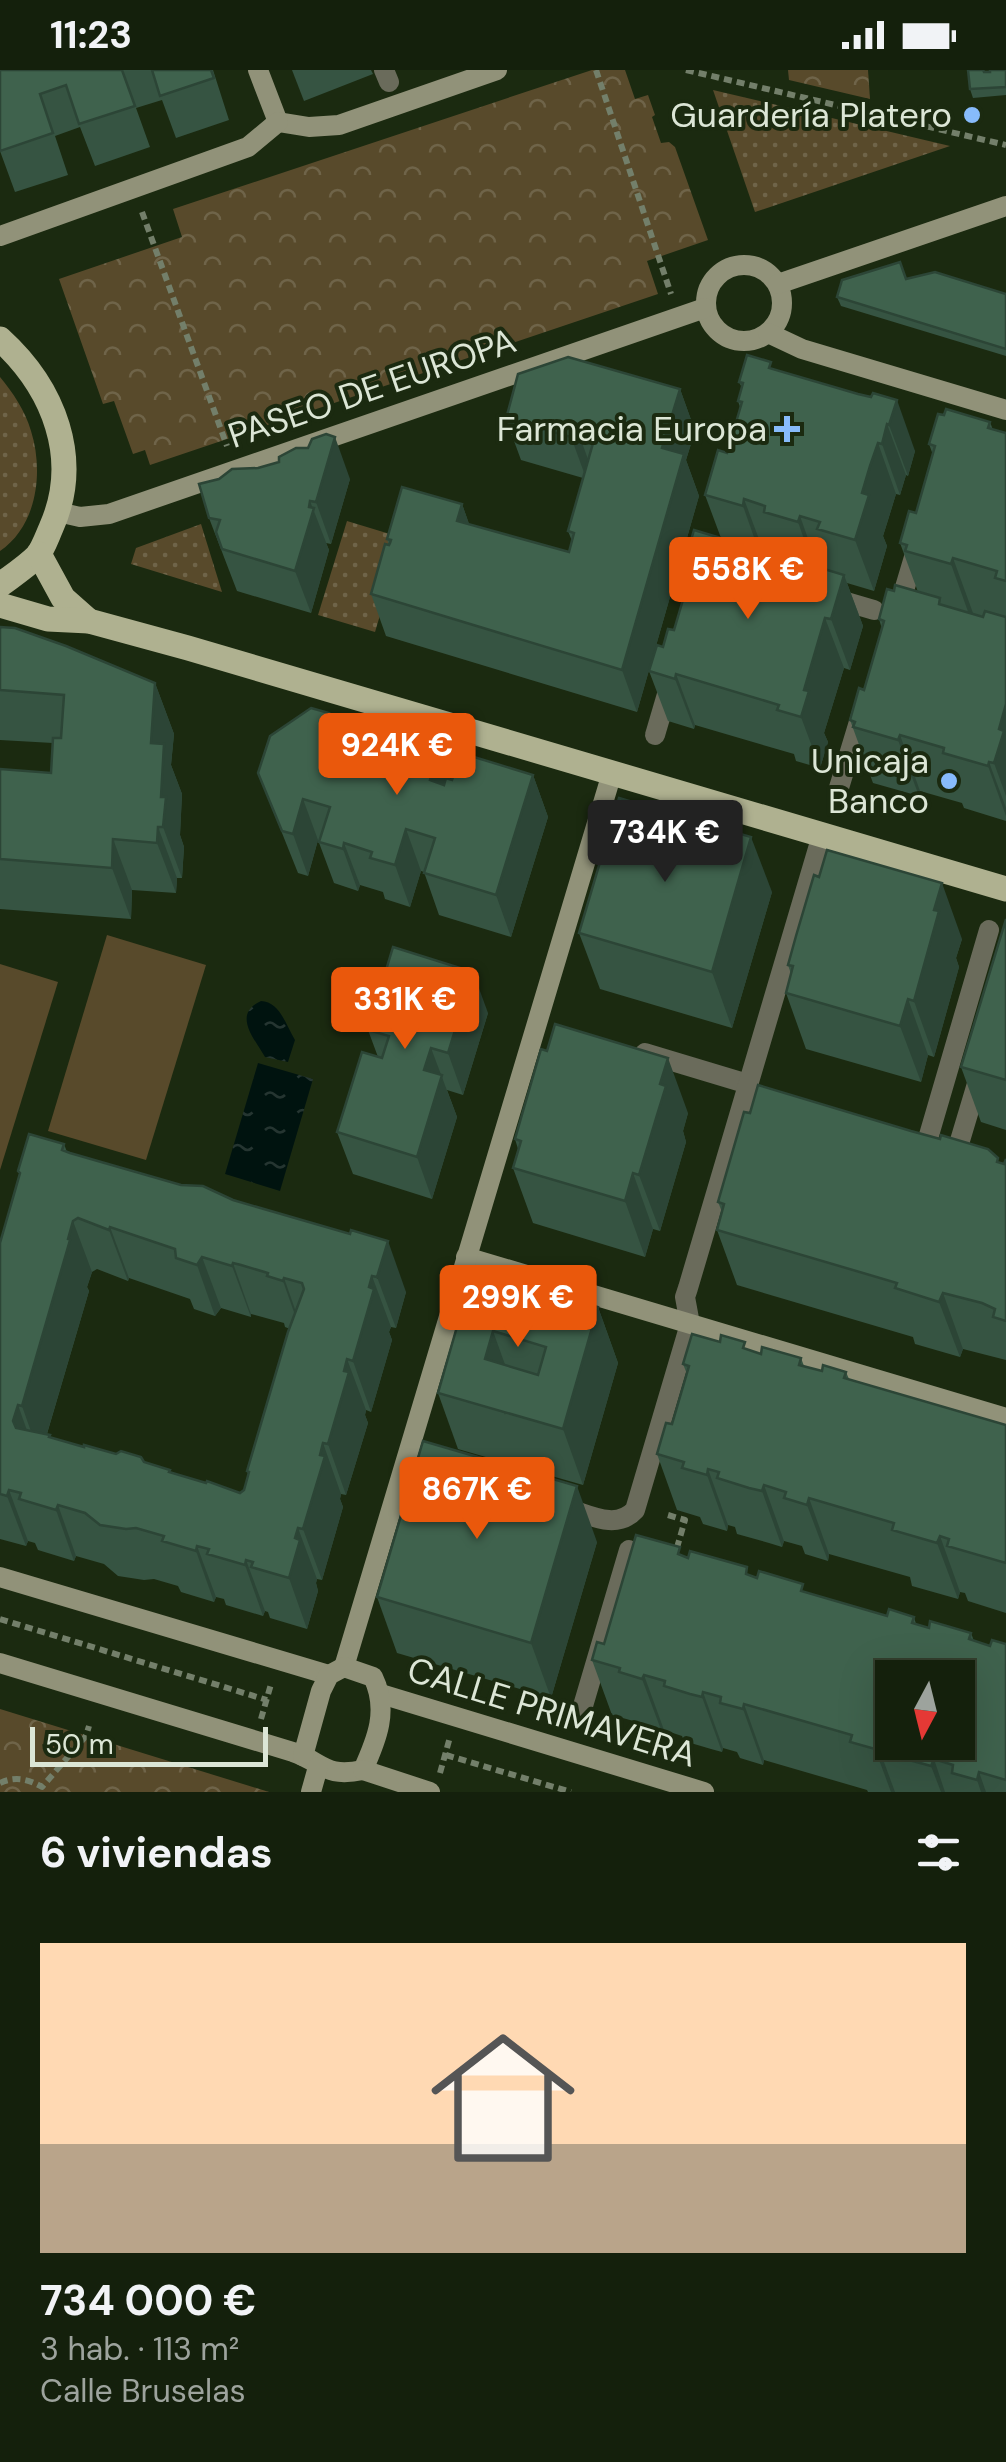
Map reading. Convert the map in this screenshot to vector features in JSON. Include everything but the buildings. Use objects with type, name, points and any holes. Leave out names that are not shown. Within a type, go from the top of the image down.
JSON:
[{"type":"main road","points":[[258,70],[278,122]]},
{"type":"main road","points":[[0,236],[248,147],[278,122],[309,127],[339,125],[497,70]]},
{"type":"main road","points":[[778,284],[1006,206]]},
{"type":"main road","points":[[731,266],[758,267],[778,284],[782,294],[780,315],[768,333],[746,342],[735,340],[714,328],[708,318],[706,294],[711,282],[731,266]]},
{"type":"main road","name":"PASEO DE EUROPA","points":[[58,512],[80,516],[110,514],[705,308]]},
{"type":"main road","points":[[768,333],[802,349],[960,405],[1006,410]]},
{"type":"main road","points":[[0,339],[38,384],[54,415],[65,454],[58,512],[39,554],[0,585]]},
{"type":"main road","points":[[39,554],[63,598],[90,621]]},
{"type":"main road","points":[[0,605],[48,619],[90,621],[1006,889]]},
{"type":"main road","points":[[311,1792],[309,1728],[336,1671],[406,1459],[466,1257],[546,1022],[612,773]]},
{"type":"main road","points":[[466,1257],[1006,1418]]},
{"type":"main road","points":[[0,1577],[336,1671]]},
{"type":"main road","points":[[0,1662],[342,1774],[362,1770],[435,1783]]},
{"type":"main road","name":"CALLE PRIMAVERA","points":[[336,1671],[373,1677],[381,1694],[704,1792]]},
{"type":"main road","points":[[362,1770],[378,1733],[381,1694]]},
{"type":"street","points":[[904,617],[900,604],[921,534]]},
{"type":"street","points":[[818,594],[874,610]]},
{"type":"street","points":[[655,735],[676,665]]},
{"type":"street","points":[[838,791],[865,701]]},
{"type":"street","points":[[546,1502],[614,1522],[626,1520],[636,1510],[690,1324],[685,1298],[822,835]]},
{"type":"street","points":[[984,1061],[960,1173],[912,1158],[989,930]]},
{"type":"street","points":[[619,1044],[748,1084]]},
{"type":"street","points":[[406,1459],[432,1468]]},
{"type":"street","points":[[580,1716],[629,1550]]},
{"type":"path","points":[[596,70],[671,294]]},
{"type":"path","points":[[686,70],[1006,145]]},
{"type":"path","points":[[142,212],[227,446]]},
{"type":"path","points":[[668,1515],[685,1520],[673,1562]]},
{"type":"path","points":[[0,1619],[267,1700]]},
{"type":"path","points":[[262,1719],[272,1683]]},
{"type":"path","points":[[0,1783],[17,1778],[42,1787],[86,1736],[89,1726]]},
{"type":"path","points":[[435,1783],[451,1736]]},
{"type":"path","points":[[446,1755],[571,1792]]},
{"type":"green space","points":[[592,70],[625,70],[635,99],[648,95],[661,143],[669,142],[675,147],[708,240],[647,261],[658,294],[150,465],[145,450],[133,454],[114,401],[103,404],[59,279],[182,237],[173,209]]},
{"type":"green space","points":[[788,70],[868,70],[870,99],[789,80]]},
{"type":"green space","points":[[713,90],[950,146],[755,212]]},
{"type":"green space","points":[[0,377],[31,431],[37,480],[22,527],[0,551]]},
{"type":"green space","points":[[347,521],[403,538],[375,632],[318,615]]},
{"type":"green space","points":[[201,524],[222,592],[131,564],[136,548]]},
{"type":"green space","points":[[107,935],[206,965],[146,1160],[48,1131]]},
{"type":"green space","points":[[0,964],[58,982],[0,1170]]},
{"type":"green space","points":[[0,1709],[269,1792],[0,1792]]},
{"type":"water","points":[[261,1001],[278,1010],[295,1040],[288,1062],[265,1057],[251,1034],[248,1013]]},
{"type":"water","points":[[258,1063],[313,1079],[280,1191],[225,1174]]},
{"type":"place","name":"Guardería Platero","points":[[972,115]]},
{"type":"place","name":"Farmacia Europa","points":[[787,429]]},
{"type":"place","name":"Unicaja Banco","points":[[949,781]]}]
